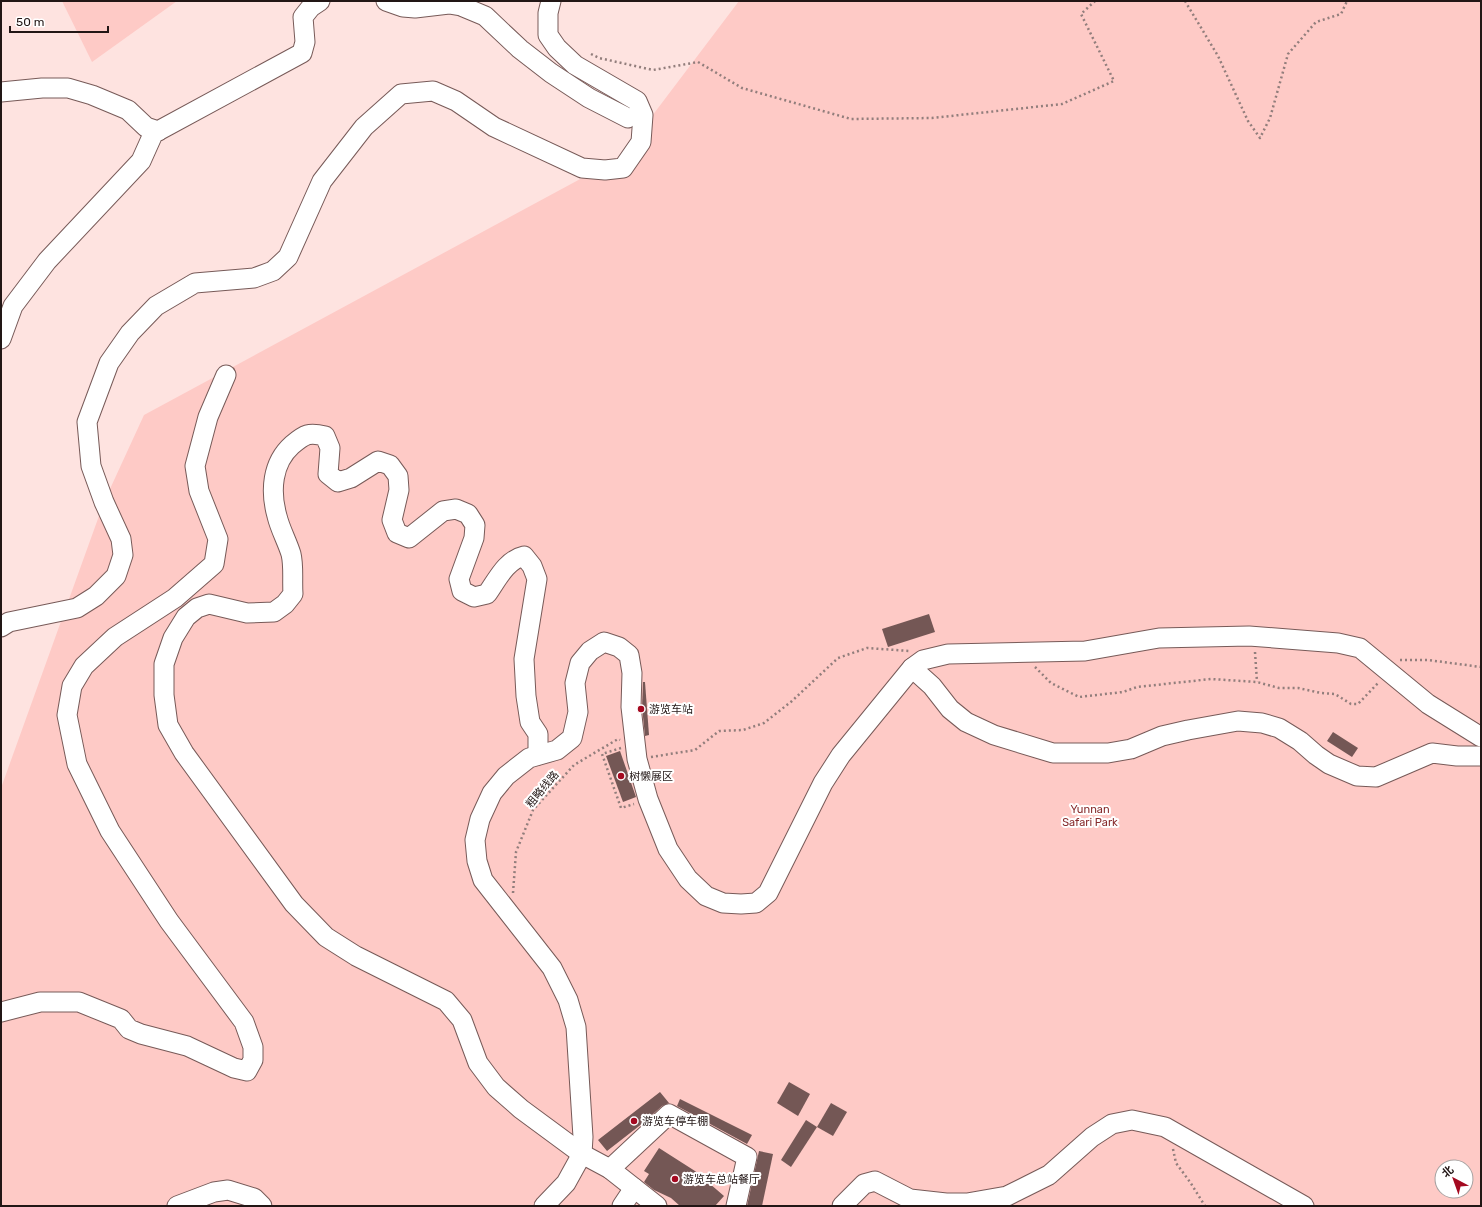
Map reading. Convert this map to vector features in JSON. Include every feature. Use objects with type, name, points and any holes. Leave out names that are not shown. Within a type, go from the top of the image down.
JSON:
[{"type":"street","points":[[1,339],[13,306],[47,261],[141,161],[154,132],[170,126],[302,53],[305,42],[303,17],[311,7],[320,1]]},
{"type":"street","points":[[386,1],[403,7],[416,8],[449,4],[461,6],[485,16],[520,49],[551,73],[589,98],[628,118]]},
{"type":"street","points":[[1,627],[9,622],[77,608],[96,596],[116,576],[123,555],[121,539],[104,502],[91,466],[88,422],[109,362],[130,334],[156,306],[195,283],[254,278],[273,271],[288,257],[322,181],[364,127],[401,94],[433,91],[456,101],[494,127],[582,168],[605,170],[623,168],[640,142],[644,115],[637,101],[575,65],[557,48],[548,35],[548,13],[551,1]]},
{"type":"street","points":[[1,92],[42,88],[68,88],[86,93],[128,110],[146,127],[158,131]]},
{"type":"street","points":[[1,1012],[40,1002],[79,1002],[121,1019],[129,1029],[141,1034],[187,1046],[234,1068],[246,1071],[253,1060],[253,1047],[244,1022],[168,921],[110,832],[77,764],[68,715],[72,686],[84,666],[115,637],[175,598],[214,564],[218,539],[199,491],[195,466],[208,417],[226,375]]},
{"type":"street","points":[[538,755],[538,734],[530,722],[526,696],[524,659],[537,579],[532,566],[524,556],[516,558],[508,565],[487,594],[474,597],[462,591],[458,579],[474,538],[475,525],[468,514],[456,509],[443,511],[409,538],[397,533],[392,520],[399,490],[398,476],[390,465],[378,461],[351,478],[338,482],[328,474],[330,448],[325,436],[312,433],[300,438],[285,451],[278,462],[272,484],[276,516],[291,555],[293,594],[285,604],[274,612],[247,613],[209,604],[197,608],[186,617],[173,638],[164,664],[164,695],[168,725],[184,753],[294,904],[326,936],[356,956],[446,1001],[462,1020],[478,1063],[496,1087],[521,1108],[582,1154],[610,1169],[657,1206]]},
{"type":"street","points":[[912,659],[923,660],[948,654],[1085,651],[1159,638],[1255,636],[1338,643],[1360,648],[1428,704],[1481,737]]},
{"type":"street","points":[[544,1206],[566,1182],[582,1154],[583,1137],[576,1027],[568,1000],[552,968],[483,880],[478,861],[476,840],[480,818],[492,793],[506,776],[530,758],[557,750],[572,738],[578,712],[574,683],[580,662],[590,651],[604,642],[619,647],[629,655],[632,673],[631,707],[636,753],[648,799],[668,849],[688,879],[706,896],[723,903],[741,904],[756,903],[768,893],[823,783],[841,755],[912,659]]},
{"type":"street","points":[[912,659],[950,709],[966,722],[994,735],[1053,753],[1108,753],[1131,749],[1162,736],[1238,721],[1262,723],[1279,728],[1300,741],[1329,764],[1357,776],[1376,777],[1432,753],[1457,756],[1481,756]]},
{"type":"street","points":[[610,1169],[669,1114],[747,1157],[736,1206]]},
{"type":"street","points":[[842,1206],[864,1184],[875,1181],[910,1199],[946,1203],[967,1203],[1007,1196],[1049,1175],[1092,1137],[1112,1124],[1132,1120],[1165,1127],[1304,1206]]},
{"type":"street","points":[[622,1206],[634,1188]]},
{"type":"street","points":[[177,1206],[214,1192],[228,1190],[254,1198],[262,1206]]},
{"type":"path","points":[[584,51],[599,58],[653,70],[698,62],[742,88],[851,119],[932,118],[1062,104],[1114,81],[1081,14],[1095,1]]},
{"type":"path","points":[[1185,1],[1218,56],[1248,121],[1260,138],[1270,118],[1288,54],[1316,22],[1341,14],[1347,1]]},
{"type":"path","points":[[1255,636],[1257,682]]},
{"type":"path","points":[[648,799],[621,808],[602,754],[620,748],[636,753],[695,750],[719,731],[743,730],[764,723],[792,701],[838,658],[867,648],[912,659]]},
{"type":"path","points":[[1021,653],[1051,683],[1079,697],[1123,692],[1137,687],[1211,679],[1257,682],[1279,688],[1298,688],[1334,694],[1351,704],[1358,704],[1382,665],[1428,660],[1481,667]]},
{"type":"path","name":"粗略线路","points":[[511,916],[516,852],[533,810],[574,764],[618,739],[636,753]]},
{"type":"path","points":[[1177,1134],[1172,1146],[1176,1162],[1205,1206]]},
{"type":"green space","points":[[62,1],[177,1],[92,62]]},
{"type":"green space","name":"Yunnan Safari Park","points":[[739,1],[1481,1],[1481,1206],[1,1206],[1,788],[104,502],[144,415],[621,157]]},
{"type":"building","points":[[929,614],[935,632],[888,647],[882,629]]},
{"type":"building","points":[[643,682],[645,682],[649,735],[645,736],[642,707]]},
{"type":"building","points":[[1333,732],[1358,748],[1352,757],[1327,741]]},
{"type":"building","name":"树懒展区","points":[[620,751],[636,797],[623,802],[606,756]]},
{"type":"building","points":[[789,1082],[810,1094],[798,1116],[777,1103]]},
{"type":"building","name":"游览车停车棚","points":[[660,1092],[669,1103],[662,1106],[607,1151],[598,1140]]},
{"type":"building","name":"游览车停车棚","points":[[680,1099],[752,1135],[747,1144],[677,1106]]},
{"type":"building","points":[[831,1103],[847,1112],[833,1136],[817,1127]]},
{"type":"building","points":[[806,1120],[817,1127],[791,1167],[781,1160]]},
{"type":"building","name":"游览车总站餐厅","points":[[659,1148],[695,1171],[724,1196],[715,1206],[680,1206],[671,1198],[654,1190],[644,1182],[649,1174],[644,1171]]},
{"type":"building","points":[[759,1151],[773,1154],[762,1206],[747,1206]]},
{"type":"place","name":"游览车站","points":[[641,709]]},
{"type":"place","name":"树懒展区","points":[[621,776]]},
{"type":"place","name":"游览车停车棚","points":[[634,1121]]},
{"type":"place","name":"游览车总站餐厅","points":[[675,1179]]}]
